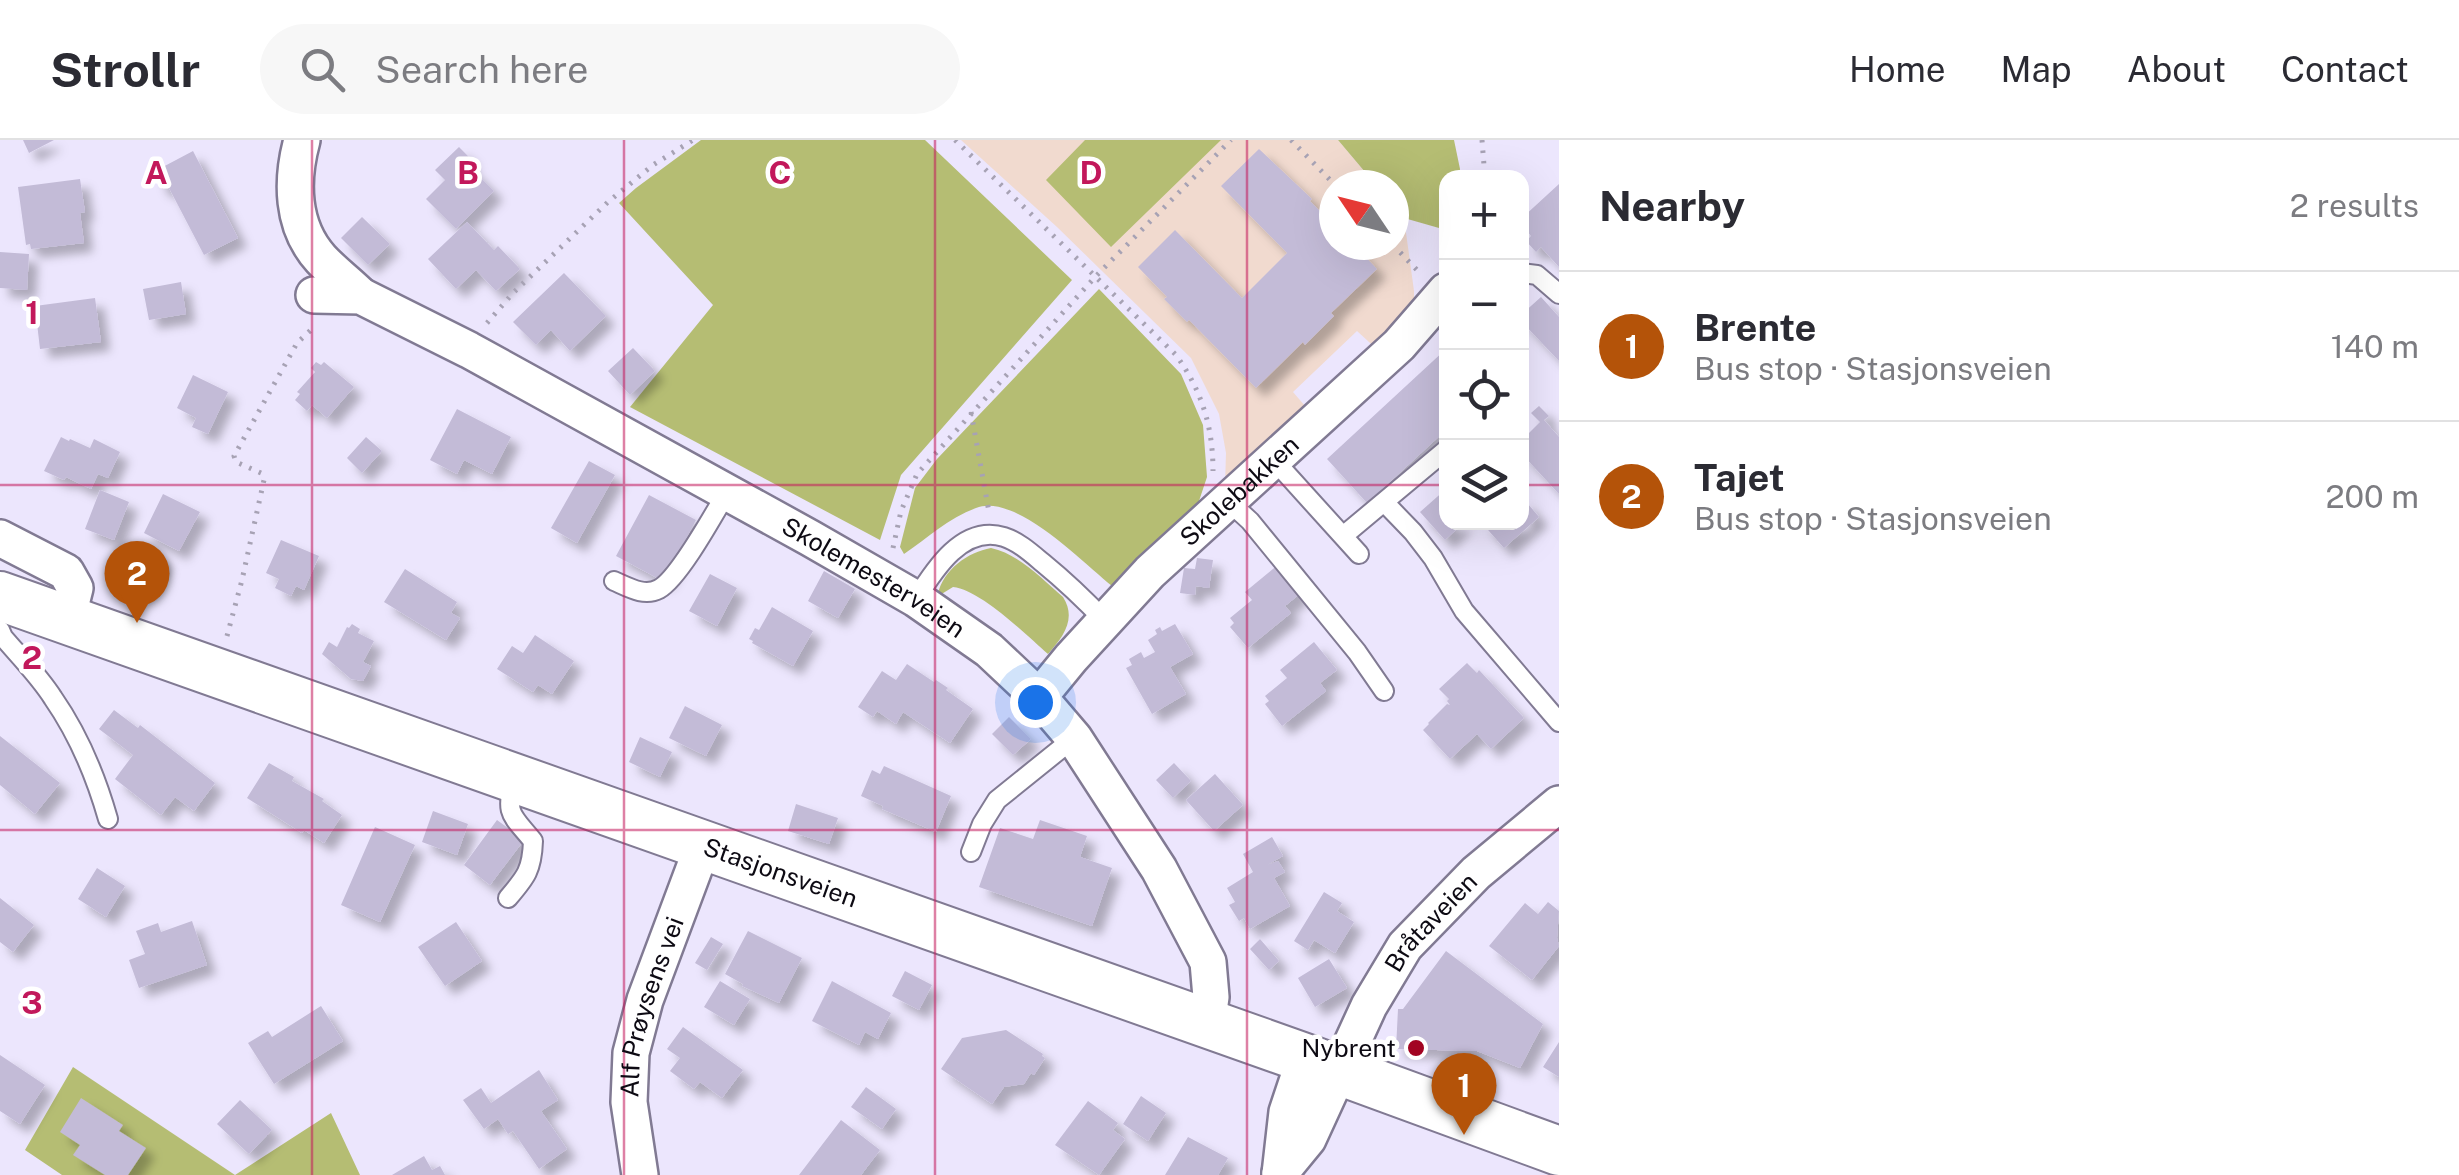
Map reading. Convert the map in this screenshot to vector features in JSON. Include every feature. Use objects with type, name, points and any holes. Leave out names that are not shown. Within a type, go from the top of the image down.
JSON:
[{"type":"main road","name":"Stasjonsveien","points":[[0,607],[67,620],[1322,1064],[1559,1152]]},
{"type":"street","name":"Skolemesterveien","points":[[302,140],[296,164],[300,222],[322,260],[358,295],[468,350],[916,599],[989,650],[1039,697],[1074,738],[1159,869],[1208,962],[1212,996],[1206,1025]]},
{"type":"street","name":"Skolemesterveien","points":[[314,295],[358,295]]},
{"type":"street","name":"Skolebakken","points":[[1039,697],[1150,572],[1399,345],[1426,328],[1439,303]]},
{"type":"street","points":[[0,538],[66,572],[75,588],[67,620]]},
{"type":"street","name":"Bråtaveien","points":[[1280,1174],[1308,1139],[1322,1064],[1369,1006],[1405,946],[1476,872],[1559,804]]},
{"type":"street","name":"Alf Prøysens vei","points":[[640,1175],[629,1102],[631,1053],[645,1000],[703,846]]},
{"type":"lane","points":[[1529,274],[1536,275],[1559,294]]},
{"type":"lane","points":[[1343,536],[1439,456]]},
{"type":"lane","points":[[1274,459],[1359,554]]},
{"type":"lane","points":[[614,581],[638,592],[658,590],[674,574],[728,492]]},
{"type":"lane","points":[[1384,502],[1433,558],[1464,611],[1559,722]]},
{"type":"lane","points":[[1217,509],[1250,521],[1384,690]]},
{"type":"lane","points":[[916,599],[934,570],[950,554],[977,537],[991,535],[1025,548],[1074,588],[1105,621]]},
{"type":"lane","points":[[0,607],[4,637],[54,698],[96,783],[108,819]]},
{"type":"lane","points":[[971,852],[996,800],[1074,738]]},
{"type":"lane","points":[[508,898],[527,876],[533,855],[533,841],[510,813],[514,778]]},
{"type":"path","points":[[468,350],[513,293],[596,214],[654,165],[694,140]]},
{"type":"path","points":[[955,140],[1158,335],[1191,375],[1210,426],[1217,509]]},
{"type":"path","points":[[883,580],[901,511],[917,474],[1096,276],[1231,140]]},
{"type":"path","points":[[1291,140],[1320,170]]},
{"type":"path","points":[[1482,140],[1484,170]]},
{"type":"path","points":[[229,631],[264,480],[261,473],[236,462],[234,456],[302,335],[358,295]]},
{"type":"path","points":[[972,412],[991,535]]},
{"type":"shaded area","points":[[961,140],[1338,140],[1363,170],[1319,170],[1319,260],[1409,260],[1409,254],[1414,316],[1381,353],[1357,331],[1293,392],[1312,414],[1225,485],[1226,453],[1219,414],[1191,358]]},
{"type":"green space","points":[[701,140],[925,140],[1072,280],[901,475],[880,540],[630,407],[713,305],[619,203]]},
{"type":"green space","points":[[1085,140],[1221,140],[1111,247],[1046,180]]},
{"type":"green space","points":[[1338,140],[1454,140],[1460,169],[1439,170],[1439,228],[1409,219],[1409,170],[1363,170]]},
{"type":"green space","points":[[1099,289],[1181,374],[1203,425],[1207,477],[1193,519],[1124,584],[1112,586],[1028,519],[992,506],[956,517],[904,554],[900,547],[915,488],[937,459]]},
{"type":"green space","points":[[991,548],[1021,561],[1063,597],[1068,620],[1048,654],[977,596],[953,587],[938,594],[945,577],[958,564]]},
{"type":"green space","points":[[73,1067],[235,1175],[62,1175],[25,1150]]},
{"type":"green space","points":[[331,1113],[360,1175],[235,1175]]},
{"type":"building","points":[[23,140],[54,140],[29,153]]},
{"type":"building","points":[[459,147],[471,159],[466,163],[494,191],[456,229],[426,199],[445,180],[435,170]]},
{"type":"building","points":[[1259,149],[1319,210],[1319,260],[1368,260],[1377,269],[1331,313],[1334,316],[1305,345],[1303,342],[1256,388],[1164,299],[1167,297],[1138,267],[1175,230],[1242,298],[1287,253],[1221,186]]},
{"type":"building","points":[[193,151],[238,238],[204,255],[168,186],[162,189],[155,176],[161,173],[159,169]]},
{"type":"building","points":[[80,179],[84,243],[31,249],[30,244],[26,245],[18,187]]},
{"type":"building","points":[[1559,184],[1559,267],[1541,247],[1536,252],[1529,244],[1529,212]]},
{"type":"building","points":[[362,217],[390,244],[368,265],[341,238]]},
{"type":"building","points":[[467,222],[494,250],[498,246],[520,269],[496,291],[476,270],[456,289],[428,259]]},
{"type":"building","points":[[0,252],[29,254],[27,290],[0,288]]},
{"type":"building","points":[[564,273],[606,316],[570,351],[551,330],[536,345],[513,322]]},
{"type":"building","points":[[181,282],[186,314],[149,320],[143,289]]},
{"type":"building","points":[[1541,297],[1559,317],[1559,361],[1529,329],[1529,308]]},
{"type":"building","points":[[95,298],[101,342],[40,349],[35,306]]},
{"type":"building","points":[[633,348],[655,371],[630,395],[608,371]]},
{"type":"building","points":[[1439,355],[1439,436],[1367,503],[1327,459]]},
{"type":"building","points":[[316,362],[324,362],[354,387],[327,418],[312,405],[307,411],[295,400],[300,394],[297,392],[315,372],[311,368]]},
{"type":"building","points":[[193,375],[228,392],[208,434],[192,427],[196,418],[177,408]]},
{"type":"building","points":[[1539,406],[1549,416],[1544,420],[1559,437],[1559,494],[1529,462],[1529,433],[1540,422],[1531,413]]},
{"type":"building","points":[[457,409],[511,437],[492,474],[464,460],[457,474],[430,460]]},
{"type":"building","points":[[61,437],[90,448],[94,439],[120,452],[108,478],[98,474],[91,489],[44,471]]},
{"type":"building","points":[[366,437],[382,451],[362,473],[347,458]]},
{"type":"building","points":[[589,461],[615,475],[577,543],[551,528]]},
{"type":"building","points":[[100,490],[129,502],[114,540],[85,529]]},
{"type":"building","points":[[163,494],[200,512],[179,551],[144,533]]},
{"type":"building","points":[[649,495],[696,520],[663,581],[616,556]]},
{"type":"building","points":[[1439,495],[1439,530],[1456,530],[1445,540],[1420,512]]},
{"type":"building","points":[[1529,505],[1539,517],[1529,526]]},
{"type":"building","points":[[1488,530],[1524,530],[1504,548]]},
{"type":"building","points":[[281,540],[319,556],[304,590],[296,586],[291,596],[275,588],[279,579],[266,573]]},
{"type":"building","points":[[138,542],[164,559],[143,591],[117,574]]},
{"type":"building","points":[[1197,558],[1213,560],[1209,588],[1196,586],[1195,595],[1180,593],[1184,568],[1195,569]]},
{"type":"building","points":[[1279,564],[1302,592],[1285,606],[1291,613],[1248,648],[1230,627],[1234,623],[1230,618],[1252,600],[1245,592]]},
{"type":"building","points":[[405,569],[457,602],[451,613],[460,618],[446,640],[384,602]]},
{"type":"building","points":[[824,571],[855,589],[838,618],[808,601]]},
{"type":"building","points":[[710,574],[737,588],[717,626],[689,611]]},
{"type":"building","points":[[772,607],[813,631],[793,666],[749,639]]},
{"type":"building","points":[[352,624],[360,629],[358,633],[374,641],[363,662],[371,666],[363,681],[351,679],[322,654],[329,642],[337,647]]},
{"type":"building","points":[[1175,624],[1193,654],[1170,667],[1186,694],[1152,714],[1126,668],[1132,665],[1129,659],[1141,652],[1144,658],[1155,652],[1148,640],[1157,634],[1155,630]]},
{"type":"building","points":[[535,635],[574,661],[552,694],[538,685],[533,692],[497,669],[512,646],[523,653]]},
{"type":"building","points":[[1314,642],[1337,670],[1320,683],[1326,691],[1282,726],[1265,704],[1269,701],[1265,696],[1287,678],[1280,670]]},
{"type":"building","points":[[1467,663],[1477,673],[1479,670],[1524,718],[1491,749],[1477,734],[1450,759],[1423,730],[1450,705],[1439,689]]},
{"type":"building","points":[[907,664],[948,688],[973,709],[950,743],[903,712],[896,724],[877,711],[873,717],[858,707],[882,671],[896,680]]},
{"type":"building","points":[[685,706],[722,725],[706,756],[669,738]]},
{"type":"building","points":[[114,710],[138,728],[140,725],[215,783],[194,811],[175,797],[161,815],[115,779],[133,755],[99,729]]},
{"type":"building","points":[[1009,717],[1031,739],[1013,755],[992,734]]},
{"type":"building","points":[[0,736],[60,783],[35,814],[0,785]]},
{"type":"building","points":[[640,737],[672,752],[660,777],[629,762]]},
{"type":"building","points":[[269,763],[294,777],[292,781],[324,799],[342,815],[324,843],[247,798]]},
{"type":"building","points":[[1174,763],[1191,781],[1173,798],[1156,780]]},
{"type":"building","points":[[884,766],[951,796],[936,832],[861,796],[872,770],[880,774]]},
{"type":"building","points":[[1215,774],[1243,805],[1214,831],[1186,800]]},
{"type":"building","points":[[796,804],[838,818],[829,844],[788,831]]},
{"type":"building","points":[[433,811],[468,824],[457,855],[422,842]]},
{"type":"building","points":[[497,820],[524,840],[490,885],[464,865]]},
{"type":"building","points":[[1040,820],[1087,836],[1080,857],[1112,868],[1092,926],[979,887],[1000,828],[1033,839]]},
{"type":"building","points":[[375,827],[415,845],[380,922],[341,905]]},
{"type":"building","points":[[1272,837],[1283,856],[1267,865],[1278,861],[1285,872],[1274,878],[1290,906],[1250,929],[1244,918],[1239,921],[1229,905],[1235,902],[1227,888],[1253,872],[1243,854]]},
{"type":"building","points":[[97,868],[125,886],[106,917],[78,899]]},
{"type":"building","points":[[1324,892],[1342,903],[1337,911],[1354,922],[1335,953],[1314,940],[1308,950],[1294,941]]},
{"type":"building","points":[[0,898],[34,925],[13,952],[0,942]]},
{"type":"building","points":[[1548,902],[1559,911],[1559,946],[1532,980],[1489,946],[1525,903],[1538,914]]},
{"type":"building","points":[[192,921],[207,965],[139,988],[129,960],[145,954],[136,931],[158,923],[161,932]]},
{"type":"building","points":[[456,922],[482,961],[445,986],[418,947]]},
{"type":"building","points":[[748,931],[802,958],[779,1003],[725,974]]},
{"type":"building","points":[[711,937],[723,944],[707,970],[695,963]]},
{"type":"building","points":[[1260,939],[1279,961],[1269,970],[1250,949]]},
{"type":"building","points":[[1446,951],[1543,1024],[1520,1068],[1477,1051],[1396,1049],[1398,1009],[1403,1009]]},
{"type":"building","points":[[1329,959],[1347,988],[1315,1007],[1298,978]]},
{"type":"building","points":[[905,971],[932,985],[919,1010],[892,996]]},
{"type":"building","points":[[720,981],[750,999],[734,1025],[704,1007]]},
{"type":"building","points":[[832,981],[891,1013],[878,1039],[865,1032],[859,1045],[812,1021]]},
{"type":"building","points":[[321,1006],[343,1041],[274,1084],[248,1043],[268,1031],[272,1037]]},
{"type":"building","points":[[683,1027],[743,1070],[722,1098],[700,1082],[694,1089],[670,1071],[680,1058],[667,1049]]},
{"type":"building","points":[[1006,1030],[1045,1058],[1024,1084],[1004,1087],[992,1104],[941,1069],[962,1038]]},
{"type":"building","points":[[1559,1042],[1559,1077],[1543,1067]]},
{"type":"building","points":[[0,1055],[45,1085],[20,1124],[0,1111]]},
{"type":"building","points":[[539,1070],[558,1100],[541,1111],[567,1149],[539,1169],[513,1131],[508,1134],[498,1119],[484,1129],[463,1100],[481,1088],[491,1103]]},
{"type":"building","points":[[866,1087],[896,1109],[882,1129],[851,1107]]},
{"type":"building","points":[[1141,1096],[1166,1113],[1148,1141],[1123,1124]]},
{"type":"building","points":[[81,1098],[123,1125],[119,1131],[146,1148],[128,1175],[105,1175],[73,1155],[80,1145],[60,1132]]},
{"type":"building","points":[[240,1100],[272,1130],[249,1154],[217,1124]]},
{"type":"building","points":[[1088,1101],[1118,1123],[1113,1130],[1125,1139],[1099,1175],[1055,1145]]},
{"type":"building","points":[[841,1120],[880,1150],[861,1175],[799,1175]]},
{"type":"building","points":[[1188,1137],[1228,1158],[1218,1175],[1165,1175]]},
{"type":"building","points":[[424,1156],[432,1170],[440,1166],[445,1175],[392,1175]]},
{"type":"place","name":"Tajet","points":[[137,623]]},
{"type":"place","name":"Nybrent","points":[[1416,1048]]},
{"type":"place","name":"Brente","points":[[1464,1135]]}]
